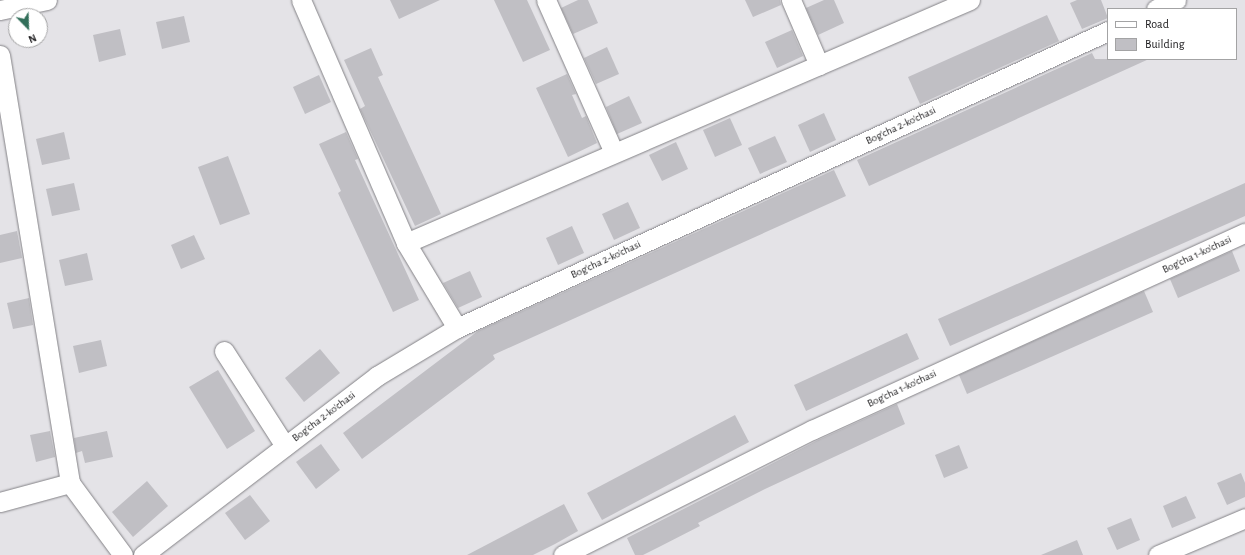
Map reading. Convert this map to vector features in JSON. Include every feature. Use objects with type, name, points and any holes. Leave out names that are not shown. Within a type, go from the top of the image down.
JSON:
[{"type":"street","points":[[0,10],[47,0]]},
{"type":"street","points":[[301,0],[406,244],[457,328]]},
{"type":"street","points":[[546,0],[614,153]]},
{"type":"street","points":[[791,0],[820,64]]},
{"type":"street","points":[[406,244],[970,0]]},
{"type":"street","points":[[1158,8],[1176,0]]},
{"type":"street","name":"Bog'cha 2-ko'chasi","points":[[142,555],[377,376],[457,328],[1107,31]]},
{"type":"street","points":[[0,56],[70,483],[123,555]]},
{"type":"street","name":"Bog'cha 1-ko'chasi","points":[[563,555],[812,430],[1245,232]]},
{"type":"street","points":[[224,351],[286,446]]},
{"type":"street","points":[[0,502],[70,483]]},
{"type":"street","points":[[1158,555],[1245,518]]},
{"type":"building","points":[[390,0],[440,0],[399,19]]},
{"type":"building","points":[[494,0],[527,0],[550,50],[523,62]]},
{"type":"building","points":[[578,0],[588,0],[598,23],[573,34],[561,8]]},
{"type":"building","points":[[745,0],[780,0],[781,5],[753,17]]},
{"type":"building","points":[[824,0],[834,0],[844,23],[818,35],[806,8]]},
{"type":"building","points":[[1077,0],[1101,0],[1107,18],[1082,29],[1070,3]]},
{"type":"building","points":[[1047,15],[1059,41],[920,104],[908,77]]},
{"type":"building","points":[[184,16],[190,42],[162,49],[156,22]]},
{"type":"building","points":[[120,29],[126,55],[99,62],[93,35]]},
{"type":"building","points":[[792,30],[803,56],[777,68],[765,42]]},
{"type":"building","points":[[607,47],[619,74],[596,84],[584,58]]},
{"type":"building","points":[[371,48],[383,75],[378,77],[441,214],[415,226],[360,109],[365,106],[344,60]]},
{"type":"building","points":[[1092,53],[1095,59],[1147,60],[869,186],[857,160]]},
{"type":"building","points":[[567,74],[576,94],[572,95],[582,118],[586,116],[597,143],[568,157],[536,88]]},
{"type":"building","points":[[319,75],[331,102],[305,114],[293,87]]},
{"type":"building","points":[[629,96],[642,123],[617,134],[606,107]]},
{"type":"building","points":[[824,113],[836,140],[810,152],[798,125]]},
{"type":"building","points":[[730,118],[742,145],[715,157],[703,130]]},
{"type":"building","points":[[64,132],[70,159],[42,165],[36,139]]},
{"type":"building","points":[[346,132],[358,159],[355,160],[419,300],[393,312],[338,193],[341,191],[319,144]]},
{"type":"building","points":[[775,136],[787,162],[760,174],[748,148]]},
{"type":"building","points":[[676,142],[688,169],[662,181],[649,155]]},
{"type":"building","points":[[228,156],[250,214],[220,225],[198,167]]},
{"type":"building","points":[[834,170],[846,196],[493,355],[495,359],[362,459],[343,433],[478,331]]},
{"type":"building","points":[[74,183],[80,210],[52,216],[46,189]]},
{"type":"building","points":[[1245,183],[1245,216],[950,346],[938,319]]},
{"type":"building","points":[[628,202],[640,228],[614,240],[602,214]]},
{"type":"building","points":[[572,226],[584,253],[558,265],[546,238]]},
{"type":"building","points":[[17,231],[22,258],[0,263],[0,235]]},
{"type":"building","points":[[194,235],[205,259],[181,269],[171,245]]},
{"type":"building","points":[[1232,251],[1240,271],[1178,298],[1170,279]]},
{"type":"building","points":[[87,253],[93,280],[65,286],[59,260]]},
{"type":"building","points":[[470,271],[482,297],[458,308],[443,283]]},
{"type":"building","points":[[1144,291],[1153,312],[967,394],[959,375]]},
{"type":"building","points":[[29,298],[33,325],[13,329],[7,303]]},
{"type":"building","points":[[907,333],[919,359],[806,411],[794,385]]},
{"type":"building","points":[[101,340],[107,366],[79,373],[73,346]]},
{"type":"building","points":[[320,349],[340,373],[304,402],[285,378]]},
{"type":"building","points":[[218,370],[255,431],[227,449],[189,387]]},
{"type":"building","points":[[897,404],[905,424],[765,489],[698,523],[700,526],[643,555],[635,555],[627,538],[816,441]]},
{"type":"building","points":[[735,415],[749,442],[602,520],[587,493]]},
{"type":"building","points":[[50,431],[55,457],[36,462],[30,435]]},
{"type":"building","points":[[107,431],[113,457],[85,463],[82,451],[76,453],[74,438]]},
{"type":"building","points":[[321,444],[340,470],[316,489],[296,462]]},
{"type":"building","points":[[959,445],[968,468],[944,478],[935,455]]},
{"type":"building","points":[[1241,473],[1245,483],[1245,497],[1227,505],[1217,483]]},
{"type":"building","points":[[147,481],[168,506],[133,537],[112,512]]},
{"type":"building","points":[[250,495],[270,521],[245,540],[225,513]]},
{"type":"building","points":[[1186,496],[1196,518],[1172,528],[1163,506]]},
{"type":"building","points":[[564,504],[578,531],[555,544],[533,555],[467,555]]},
{"type":"building","points":[[1131,518],[1140,540],[1117,550],[1107,528]]},
{"type":"building","points":[[1077,540],[1083,555],[1041,555]]}]
